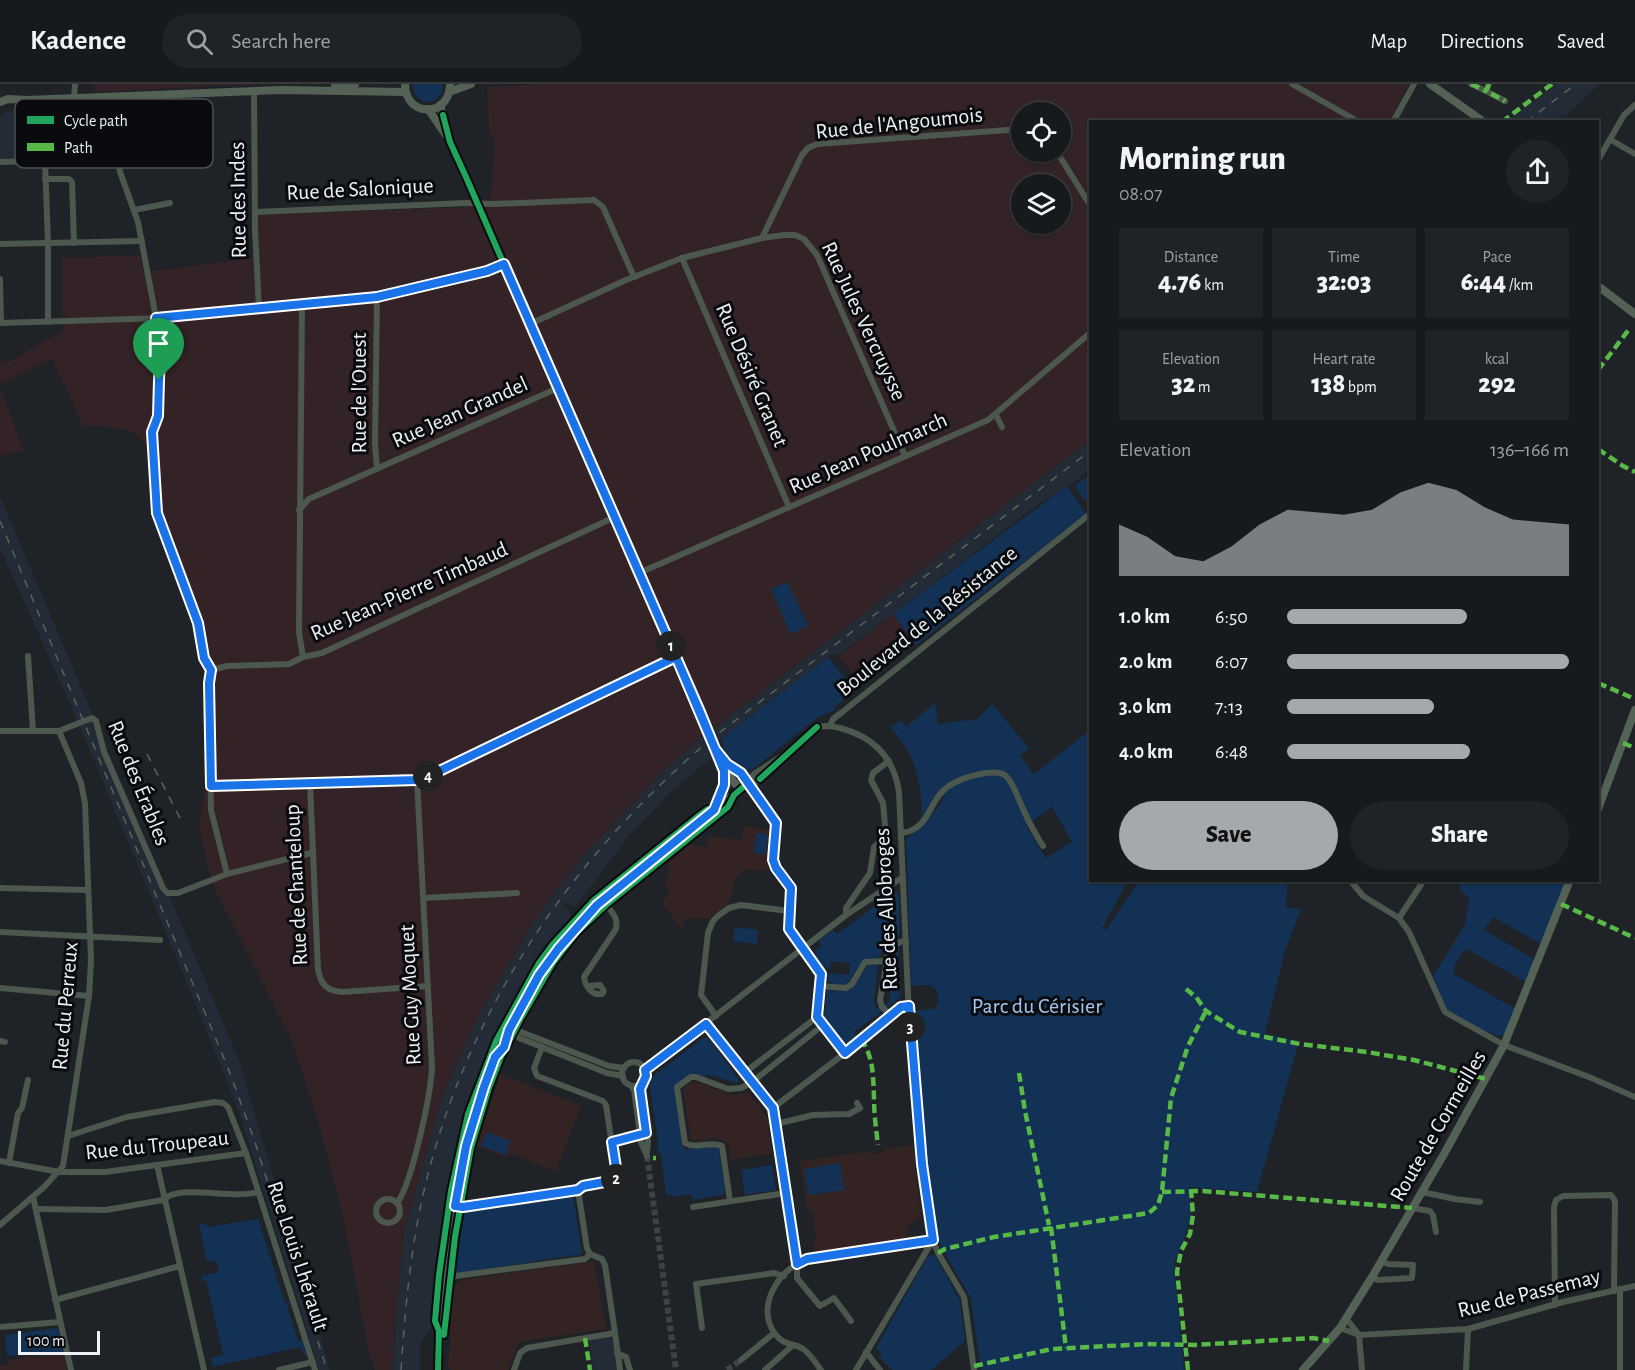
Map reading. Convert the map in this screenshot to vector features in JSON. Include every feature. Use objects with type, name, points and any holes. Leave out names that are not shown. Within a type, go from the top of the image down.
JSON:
[{"type":"main road","points":[[50,99],[354,84]]},
{"type":"main road","points":[[428,110],[440,105],[449,88],[471,84]]},
{"type":"main road","points":[[1430,84],[1481,120]]},
{"type":"main road","points":[[278,88],[405,88],[410,102],[428,110],[450,142]]},
{"type":"main road","points":[[0,102],[15,99]]},
{"type":"main road","points":[[0,108],[15,103]]},
{"type":"main road","points":[[440,105],[450,142],[724,771],[740,789]]},
{"type":"main road","points":[[1599,287],[1635,314]]},
{"type":"main road","points":[[1599,806],[1635,710]]},
{"type":"main road","points":[[715,749],[727,764],[741,773],[748,783]]},
{"type":"main road","points":[[714,810],[723,789],[724,771]]},
{"type":"main road","name":"Boulevard de la Résistance","points":[[438,1370],[445,1276],[466,1146],[474,1116],[502,1037],[509,1030],[539,975],[558,949],[603,900],[748,783]]},
{"type":"main road","name":"Route de Cormeilles","points":[[1303,1370],[1340,1328],[1372,1277],[1504,1045],[1569,882]]},
{"type":"street","points":[[74,98],[75,84]]},
{"type":"street","points":[[1292,84],[1355,120]]},
{"type":"street","points":[[1394,120],[1414,84]]},
{"type":"street","points":[[1471,84],[1505,101]]},
{"type":"street","points":[[1486,91],[1489,84]]},
{"type":"street","name":"Rue des Indes","points":[[254,90],[259,309]]},
{"type":"street","points":[[1599,158],[1624,115],[1635,105]]},
{"type":"street","name":"Rue de l'Angoumois","points":[[762,238],[802,155],[808,148],[817,144],[1011,130]]},
{"type":"street","points":[[1611,140],[1635,154]]},
{"type":"street","points":[[0,162],[15,162]]},
{"type":"street","points":[[1063,162],[1089,203]]},
{"type":"street","points":[[45,168],[48,322]]},
{"type":"street","points":[[119,168],[142,241],[156,318],[160,357],[158,416],[152,432],[155,501],[157,513],[198,623],[204,658],[211,670],[209,683],[213,821],[227,874],[311,853]]},
{"type":"street","points":[[45,179],[71,180],[74,243]]},
{"type":"street","name":"Rue de Salonique","points":[[255,212],[594,200],[603,207],[634,277]]},
{"type":"street","points":[[134,210],[170,203]]},
{"type":"street","name":"Rue Jules Vercruysse","points":[[530,324],[682,258],[762,238],[795,235],[804,238],[812,246],[905,456]]},
{"type":"street","points":[[0,244],[142,241]]},
{"type":"street","name":"Rue Désiré Granet","points":[[682,258],[789,507]]},
{"type":"street","points":[[0,279],[1,323],[48,322],[156,318],[377,297],[487,271],[504,264]]},
{"type":"street","name":"Rue de l'Ouest","points":[[299,511],[309,499],[377,468],[375,444],[377,297]]},
{"type":"street","points":[[302,304],[299,632],[303,657]]},
{"type":"street","name":"Rue Jean Poulmarch","points":[[639,573],[996,415],[1089,334]]},
{"type":"street","name":"Rue Jean Grandel","points":[[377,468],[558,388]]},
{"type":"street","points":[[996,415],[1002,427]]},
{"type":"street","name":"Boulevard de la Résistance","points":[[748,783],[754,774],[786,753],[817,727],[830,726],[833,719],[1089,514]]},
{"type":"street","name":"Rue Jean-Pierre Timbaud","points":[[211,670],[227,666],[289,664],[303,657],[322,653],[615,517]]},
{"type":"street","points":[[28,656],[33,731]]},
{"type":"street","points":[[211,786],[417,780],[676,657]]},
{"type":"street","name":"Rue des Érables","points":[[59,731],[84,720],[92,718],[96,721],[112,773],[163,888],[169,893],[178,893],[227,874]]},
{"type":"street","name":"Rue des Allobroges","points":[[830,726],[871,741],[889,761],[898,787],[909,1006],[922,1164],[933,1240],[964,1297],[974,1370]]},
{"type":"street","points":[[0,731],[59,731]]},
{"type":"street","name":"Rue du Perreux","points":[[59,731],[81,783],[85,803],[90,935],[89,996],[63,1166],[59,1172]]},
{"type":"street","points":[[846,915],[846,908],[870,873],[873,850],[886,837],[884,803],[871,780],[873,774],[889,761]]},
{"type":"street","points":[[901,833],[912,830],[924,820],[948,786],[986,772],[996,771],[1010,782],[1043,846]]},
{"type":"street","name":"Rue Guy Moquet","points":[[397,1203],[405,1187],[431,1086],[432,1067],[417,780]]},
{"type":"street","points":[[748,783],[776,823],[773,860],[776,868],[791,888],[789,929],[821,974],[817,1017],[845,1053]]},
{"type":"street","name":"Rue de Chanteloup","points":[[310,784],[311,853],[318,969],[322,984],[328,989],[342,992],[428,986]]},
{"type":"street","points":[[645,1070],[846,915],[903,877]]},
{"type":"street","points":[[1352,882],[1363,896],[1399,918],[1409,932],[1445,1012],[1504,1045],[1635,1097]]},
{"type":"street","points":[[1399,918],[1423,882]]},
{"type":"street","points":[[0,888],[87,890]]},
{"type":"street","points":[[424,898],[517,893]]},
{"type":"street","points":[[588,986],[584,980],[585,974],[617,925],[615,915],[603,900]]},
{"type":"street","points":[[716,1016],[701,995],[708,933],[713,921],[729,908],[741,905],[789,910]]},
{"type":"street","points":[[0,932],[160,940]]},
{"type":"street","points":[[891,1015],[882,1007],[880,1000],[886,961],[889,949],[906,941]]},
{"type":"street","points":[[820,986],[846,988],[852,984],[866,962],[886,961]]},
{"type":"street","points":[[0,988],[89,996]]},
{"type":"street","points":[[773,1108],[901,1007],[909,1006]]},
{"type":"street","points":[[744,1073],[817,1017]]},
{"type":"street","points":[[706,1024],[773,1108],[797,1264],[797,1278],[820,1306],[834,1298],[851,1321]]},
{"type":"street","points":[[730,1201],[722,1146],[714,1143],[688,1146],[677,1087],[691,1077],[696,1077],[732,1090],[741,1088],[751,1083],[822,1025]]},
{"type":"street","points":[[509,1030],[519,1038],[607,1073],[623,1076]]},
{"type":"street","points":[[509,1030],[521,1032],[609,1066],[624,1068]]},
{"type":"street","points":[[783,1043],[790,1052]]},
{"type":"street","points":[[455,1206],[463,1207],[578,1190],[581,1186],[611,1182],[616,1179],[608,1109],[605,1103],[536,1075],[534,1065],[542,1047]]},
{"type":"street","points":[[635,1062],[641,1064],[645,1070],[645,1079],[640,1089],[643,1134],[634,1090],[625,1082],[623,1076],[624,1068],[635,1062]]},
{"type":"street","points":[[9,1163],[18,1113],[22,1108],[28,1080]]},
{"type":"street","points":[[631,1086],[641,1084]]},
{"type":"street","name":"Rue Louis Lhérault","points":[[68,1136],[127,1116],[224,1103],[231,1112],[246,1153],[315,1370]]},
{"type":"street","points":[[776,1124],[813,1115],[849,1113],[860,1108],[856,1103]]},
{"type":"street","points":[[612,1142],[643,1134]]},
{"type":"street","name":"Rue du Troupeau","points":[[0,1161],[59,1172],[105,1172],[246,1153]]},
{"type":"street","points":[[157,1165],[204,1370]]},
{"type":"street","points":[[0,1225],[59,1172]]},
{"type":"street","points":[[578,1190],[587,1248],[590,1254],[603,1259],[605,1264],[620,1370]]},
{"type":"street","points":[[36,1209],[106,1210],[194,1191],[225,1196],[246,1196],[258,1192]]},
{"type":"street","points":[[1422,1192],[1455,1200],[1480,1202]]},
{"type":"street","points":[[693,1207],[786,1193]]},
{"type":"street","points":[[1555,1305],[1554,1207],[1556,1200],[1563,1196],[1611,1195],[1615,1200],[1620,1370]]},
{"type":"street","points":[[33,1197],[70,1370]]},
{"type":"street","points":[[388,1199],[397,1203],[400,1212],[396,1221],[387,1224],[379,1220],[375,1211],[379,1202],[388,1199]]},
{"type":"street","points":[[1412,1209],[1430,1211],[1436,1232]]},
{"type":"street","points":[[821,1370],[803,1348],[792,1346],[774,1334],[768,1319],[769,1298],[784,1276],[797,1264],[807,1259],[933,1240]]},
{"type":"street","points":[[856,1370],[933,1240]]},
{"type":"street","points":[[445,1276],[585,1259],[590,1254]]},
{"type":"street","points":[[1372,1277],[1378,1280],[1412,1278],[1413,1265],[1388,1264],[1381,1261]]},
{"type":"street","points":[[55,1300],[180,1266]]},
{"type":"street","points":[[702,1328],[696,1284],[774,1273],[784,1276]]},
{"type":"street","name":"Rue de Passemay","points":[[1359,1335],[1468,1329],[1635,1286]]},
{"type":"street","points":[[1346,1318],[1359,1335],[1362,1370]]},
{"type":"street","points":[[0,1327],[60,1322]]},
{"type":"street","points":[[1340,1328],[1359,1335]]},
{"type":"street","points":[[1466,1370],[1468,1329]]},
{"type":"street","points":[[514,1370],[520,1353],[526,1348],[615,1333]]},
{"type":"street","points":[[741,1360],[774,1334]]},
{"type":"street","points":[[765,1370],[792,1346]]},
{"type":"street","points":[[866,1352],[880,1370]]},
{"type":"street","points":[[617,1353],[626,1357],[630,1370]]},
{"type":"street","points":[[279,1370],[313,1362]]},
{"type":"shaded area","points":[[94,84],[263,84],[94,92]]},
{"type":"shaded area","points":[[540,84],[1408,84],[1390,120],[1089,120],[1089,441],[692,745],[662,772],[580,859],[537,916],[481,1010],[444,1091],[403,1234],[392,1370],[375,1370],[369,1352],[343,1218],[318,1121],[293,1044],[213,885],[209,871],[199,827],[207,777],[205,682],[195,624],[154,511],[149,449],[132,431],[103,426],[83,426],[52,358],[0,384],[0,359],[6,363],[63,331],[62,258],[140,255],[144,272],[259,257],[257,215],[469,207],[490,200],[495,142],[489,132],[487,87]]},
{"type":"shaded area","points":[[1556,84],[1600,84],[1565,116],[1563,114],[1556,120],[1508,120]]},
{"type":"shaded area","points":[[15,109],[15,159],[0,159],[0,116]]},
{"type":"shaded area","points":[[0,387],[24,452],[16,451],[0,456]]},
{"type":"shaded area","points":[[1089,441],[1089,469],[1077,480],[1032,509],[837,656],[832,654],[709,748],[713,757],[673,790],[628,837],[575,907],[564,902],[563,904],[571,914],[569,921],[549,942],[505,1018],[467,1103],[442,1229],[431,1327],[420,1345],[420,1370],[392,1370],[403,1234],[444,1091],[481,1010],[537,916],[580,859],[662,772],[692,745]]},
{"type":"shaded area","points":[[0,496],[239,1060],[330,1370],[319,1370],[240,1115],[201,1017],[77,720],[0,548]]},
{"type":"shaded area","points":[[893,614],[914,643],[860,684],[839,656]]},
{"type":"shaded area","points":[[744,826],[773,830],[768,871],[746,869],[734,880],[728,904],[710,918],[684,919],[683,931],[663,905],[663,900],[668,896],[669,887],[665,887],[666,878],[669,878],[668,863],[686,844],[707,847],[709,836],[742,840]]},
{"type":"shaded area","points":[[500,1074],[581,1106],[556,1171],[510,1153],[508,1158],[477,1146]]},
{"type":"shaded area","points":[[691,1082],[732,1095],[748,1092],[767,1117],[772,1154],[731,1160],[729,1146],[719,1138],[691,1142],[683,1088]]},
{"type":"shaded area","points":[[913,1145],[921,1217],[909,1226],[904,1241],[815,1254],[814,1240],[816,1239],[812,1210],[807,1210],[800,1161],[873,1151],[873,1154],[885,1153],[885,1148]]},
{"type":"shaded area","points":[[594,1261],[606,1329],[519,1342],[508,1370],[450,1370],[448,1367],[453,1285],[461,1280]]},
{"type":"shaded area","points":[[609,1337],[613,1340],[617,1370],[593,1370],[589,1341]]},
{"type":"shaded area","points":[[64,1353],[67,1370],[0,1370],[0,1365],[8,1364],[8,1361],[15,1359]]},
{"type":"green space","points":[[413,84],[443,84],[442,92],[434,101],[422,101],[414,92]]},
{"type":"green space","points":[[1089,475],[1089,499],[1085,502],[1075,486]]},
{"type":"green space","points":[[1067,486],[1086,514],[916,645],[893,614]]},
{"type":"green space","points":[[788,582],[808,626],[790,634],[771,589]]},
{"type":"green space","points":[[828,657],[855,691],[834,707],[835,710],[817,718],[752,770],[735,764],[725,751],[721,739]]},
{"type":"green space","name":"Parc du Cérisier","points":[[935,703],[938,724],[977,719],[992,704],[1029,748],[1020,756],[1034,774],[1089,731],[1089,882],[1127,882],[1102,928],[1106,930],[1138,882],[1288,882],[1286,907],[1301,909],[1284,954],[1265,1034],[1299,1041],[1257,1192],[1189,1187],[1191,1215],[1174,1264],[1184,1370],[981,1370],[971,1299],[937,1239],[926,1167],[912,1011],[933,1009],[938,1004],[937,991],[930,985],[911,986],[906,839],[937,808],[942,801],[945,786],[922,817],[915,769],[906,748],[890,727],[901,720],[906,727]],"holes":[[[1052,807],[1072,842],[1046,858],[1026,826]]]},
{"type":"green space","points":[[756,833],[768,834],[766,854],[754,853]]},
{"type":"green space","points":[[1460,882],[1567,882],[1541,944],[1493,917],[1484,930],[1536,960],[1528,983],[1468,950],[1464,950],[1455,965],[1454,974],[1516,1009],[1505,1035],[1496,1036],[1449,1014],[1433,976],[1465,925],[1469,898],[1460,890]]},
{"type":"green space","points":[[894,890],[899,895],[901,997],[854,1032],[857,1038],[848,1046],[843,1045],[824,1020],[827,990],[850,991],[868,965],[878,965],[874,1000],[876,1009],[889,1002],[898,939],[896,936],[887,943],[879,959],[867,960],[856,969],[848,984],[845,985],[828,981],[828,973],[849,975],[850,963],[831,961],[830,969],[820,963],[815,952],[821,946],[819,941],[833,930],[837,934],[883,900],[882,893]]},
{"type":"green space","points":[[735,927],[758,930],[757,944],[733,941]]},
{"type":"green space","points":[[703,1038],[709,1038],[739,1080],[736,1083],[707,1074],[706,1077],[693,1073],[674,1087],[683,1147],[686,1150],[714,1146],[719,1149],[725,1192],[723,1195],[693,1200],[692,1194],[673,1197],[666,1195],[661,1153],[657,1153],[658,1142],[650,1088],[651,1080],[656,1074]]},
{"type":"green space","points":[[487,1132],[510,1141],[505,1155],[481,1146]]},
{"type":"green space","points":[[840,1163],[844,1190],[808,1195],[804,1169]]},
{"type":"green space","points":[[772,1165],[776,1190],[745,1195],[741,1170]]},
{"type":"green space","points":[[573,1194],[582,1254],[455,1274],[465,1208]]},
{"type":"green space","points":[[258,1219],[285,1303],[290,1302],[287,1306],[298,1341],[302,1341],[307,1354],[303,1355],[301,1347],[212,1367],[211,1358],[223,1355],[206,1280],[202,1281],[201,1276],[219,1272],[216,1260],[209,1262],[206,1260],[199,1224],[208,1227]]},
{"type":"green space","points":[[934,1254],[960,1300],[965,1341],[931,1370],[892,1370],[879,1356],[881,1354],[876,1348],[928,1256]]},
{"type":"green space","points":[[58,1328],[64,1353],[43,1356],[40,1336],[41,1353],[7,1356],[5,1335]]},
{"type":"tunnel","points":[[647,1156],[676,1370]]},
{"type":"tunnel","points":[[727,1370],[741,1360]]},
{"type":"railway","points":[[1529,120],[1576,84]]},
{"type":"railway","points":[[401,1370],[411,1260],[423,1195],[441,1128],[465,1064],[495,1003],[530,944],[569,888],[612,835],[660,785],[711,739],[1089,452]]},
{"type":"railway","points":[[0,521],[228,1068],[254,1139],[327,1370]]},
{"type":"railway","points":[[147,754],[183,824]]},
{"type":"marked path","points":[[1471,84],[1486,91]]},
{"type":"marked path","points":[[1489,84],[1486,91],[1505,101]]},
{"type":"marked path","points":[[1505,120],[1552,84]]},
{"type":"marked path","points":[[1599,369],[1630,328]]},
{"type":"marked path","points":[[1599,450],[1635,472]]},
{"type":"marked path","points":[[1599,683],[1635,699]]},
{"type":"marked path","points":[[1623,743],[1635,748]]},
{"type":"marked path","points":[[1561,904],[1635,938]]},
{"type":"marked path","points":[[1186,989],[1196,997],[1206,1011],[1240,1032],[1300,1044],[1414,1060],[1486,1079]]},
{"type":"marked path","points":[[938,1253],[945,1249],[994,1237],[1149,1213],[1158,1205],[1162,1192],[1171,1098],[1188,1046],[1206,1011]]},
{"type":"marked path","points":[[861,1039],[872,1067],[878,1145]]},
{"type":"marked path","points":[[1019,1073],[1049,1225]]},
{"type":"marked path","points":[[1188,1370],[1177,1272],[1181,1251],[1190,1234],[1193,1215],[1191,1190]]},
{"type":"marked path","points":[[1162,1192],[1203,1191],[1412,1208]]},
{"type":"marked path","points":[[1051,1227],[1066,1348]]},
{"type":"marked path","points":[[585,1338],[590,1370]]},
{"type":"marked path","points":[[974,1366],[1052,1349],[1147,1344],[1194,1345],[1313,1338],[1329,1341]]},
{"type":"cycle path","points":[[438,1370],[439,1331],[435,1321],[451,1191],[468,1114],[496,1041],[539,963],[553,944],[594,900],[697,817],[708,809],[714,811],[723,789],[724,771],[450,142],[443,115]]},
{"type":"cycle path","points":[[760,779],[817,727]]},
{"type":"cycle path","points":[[444,1335],[455,1237],[471,1148],[501,1057],[553,963],[577,932],[606,905],[728,807],[734,795],[748,783],[721,756]]},
{"type":"route","points":[[159,380],[158,416],[152,432],[155,501],[157,513],[198,623],[204,658],[211,670],[209,683],[211,786],[417,780],[676,657],[715,749],[727,764],[741,773],[776,823],[773,860],[776,868],[791,888],[789,929],[821,974],[817,1017],[822,1025],[845,1053],[901,1007],[909,1006],[922,1164],[933,1240],[807,1259],[797,1264],[773,1108],[706,1024],[645,1070],[646,1076],[640,1089],[646,1133],[612,1142],[617,1174],[615,1180],[581,1186],[578,1190],[463,1207],[455,1206],[466,1146],[484,1087],[495,1057],[504,1047],[509,1030],[539,975],[558,949],[597,905],[714,810],[724,785],[724,771],[700,712],[623,535],[590,462],[504,264],[487,271],[377,297],[156,318],[160,357],[159,380]]}]
